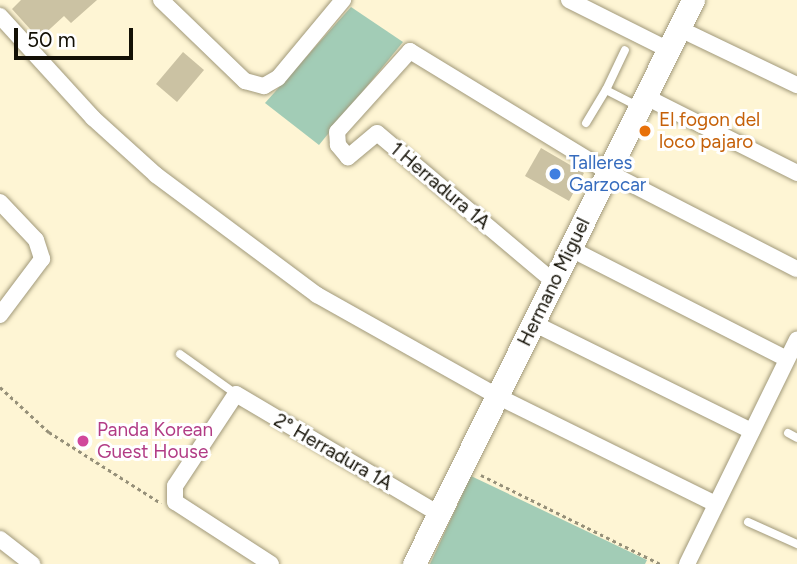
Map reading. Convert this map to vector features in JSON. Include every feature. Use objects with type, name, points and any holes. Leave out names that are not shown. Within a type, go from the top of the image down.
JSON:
[{"type":"street","points":[[161,0],[245,81],[264,86],[278,78],[343,0]]},
{"type":"street","points":[[569,0],[669,50]]},
{"type":"street","name":"Hermano Miguel","points":[[414,564],[693,0]]},
{"type":"street","points":[[0,16],[93,118],[187,201],[317,295],[497,396],[716,504]]},
{"type":"street","points":[[680,29],[797,85]]},
{"type":"street","name":"1 Herradura 1A","points":[[554,282],[377,133],[348,157],[337,132],[410,51],[608,172]]},
{"type":"street","points":[[643,102],[797,173]]},
{"type":"street","points":[[608,172],[797,269]]},
{"type":"street","points":[[0,202],[36,240],[42,259],[0,314]]},
{"type":"street","points":[[570,249],[787,359]]},
{"type":"street","points":[[533,323],[752,431]]},
{"type":"street","points":[[687,564],[797,339]]},
{"type":"street","points":[[233,398],[175,486],[174,502],[271,564]]},
{"type":"street","name":"2° Herradura 1A","points":[[233,398],[439,514]]},
{"type":"street","points":[[0,539],[33,564]]},
{"type":"street","points":[[3,564],[14,551]]},
{"type":"lane","points":[[586,123],[625,50]]},
{"type":"lane","points":[[606,90],[643,102]]},
{"type":"lane","points":[[180,354],[233,398]]},
{"type":"lane","points":[[788,433],[797,438]]},
{"type":"lane","points":[[748,522],[797,544]]},
{"type":"path","points":[[0,387],[109,475],[150,501],[174,502]]},
{"type":"path","points":[[462,466],[660,564]]},
{"type":"green space","points":[[351,7],[403,42],[319,145],[265,103]]},
{"type":"green space","points":[[471,476],[647,560],[645,564],[430,564]]},
{"type":"building","points":[[21,0],[97,0],[71,23],[64,16],[39,39],[12,9]]},
{"type":"building","points":[[183,52],[204,70],[177,102],[156,84]]},
{"type":"building","name":"Talleres Garzocar","points":[[541,148],[584,173],[569,201],[525,176]]},
{"type":"place","name":"El fogon del loco pajaro","points":[[645,131]]},
{"type":"place","name":"Talleres Garzocar","points":[[555,174]]},
{"type":"place","name":"Panda Korean Guest House","points":[[83,441]]}]
